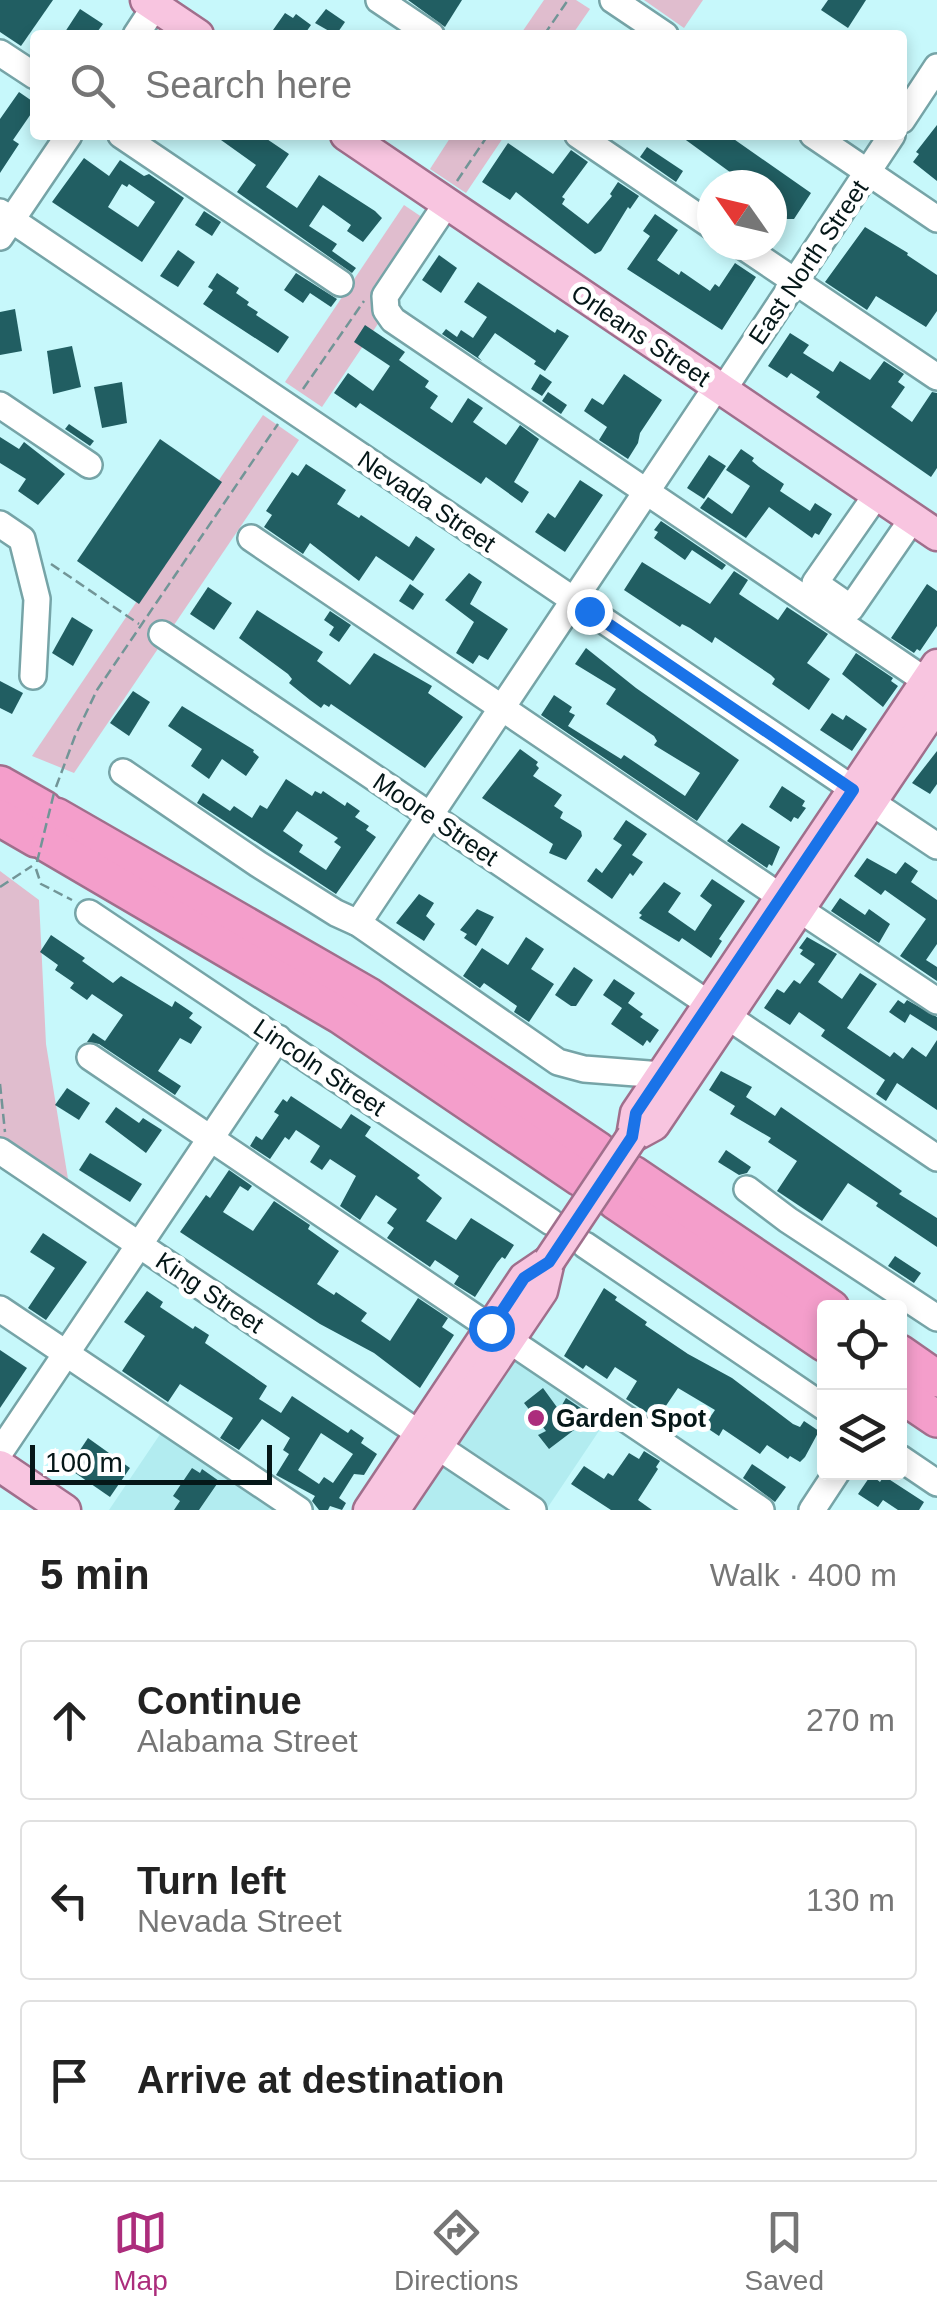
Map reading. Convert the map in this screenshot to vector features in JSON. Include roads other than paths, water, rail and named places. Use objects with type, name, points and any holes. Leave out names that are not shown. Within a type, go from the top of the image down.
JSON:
[{"type":"highway","points":[[0,784],[46,827],[369,996],[589,1164]]},
{"type":"highway","points":[[0,818],[46,827]]},
{"type":"highway","points":[[817,1338],[624,1187],[818,1300]]},
{"type":"highway","points":[[907,1358],[937,1378]]},
{"type":"highway","points":[[907,1399],[937,1419]]},
{"type":"main road","points":[[153,2],[191,30]]},
{"type":"main road","name":"Orleans Street","points":[[356,140],[453,191],[720,388],[925,526]]},
{"type":"main road","points":[[632,1137],[654,1124],[718,1010],[933,683]]},
{"type":"main road","points":[[369,1510],[438,1429],[456,1399],[458,1378],[542,1291],[549,1262],[632,1137],[636,1113],[662,1075],[718,1010]]},
{"type":"main road","points":[[394,1510],[429,1440],[500,1334]]},
{"type":"main road","points":[[0,1466],[65,1510]]},
{"type":"street","points":[[380,0],[423,30]]},
{"type":"street","points":[[614,0],[658,30]]},
{"type":"street","points":[[139,30],[153,2]]},
{"type":"street","points":[[0,53],[30,73]]},
{"type":"street","points":[[907,112],[937,67]]},
{"type":"street","points":[[4,223],[64,140]]},
{"type":"street","points":[[128,140],[340,283]]},
{"type":"street","points":[[585,140],[697,216]]},
{"type":"street","points":[[820,140],[937,219]]},
{"type":"street","name":"East North Street","points":[[358,923],[646,492],[795,282],[889,140]]},
{"type":"street","points":[[453,191],[386,296],[388,314],[646,492],[830,605],[933,683]]},
{"type":"street","name":"Nevada Street","points":[[4,223],[574,600],[937,846]]},
{"type":"street","points":[[763,260],[937,377]]},
{"type":"street","points":[[0,405],[89,465]]},
{"type":"street","points":[[876,494],[815,583],[830,605],[852,608],[925,526]]},
{"type":"street","points":[[251,538],[937,1001]]},
{"type":"street","points":[[20,540],[37,599],[33,676]]},
{"type":"street","name":"Moore Street","points":[[162,634],[937,1158]]},
{"type":"street","points":[[123,772],[258,864],[336,914],[358,923],[558,1062],[584,1069],[662,1075]]},
{"type":"street","name":"Lincoln Street","points":[[89,913],[550,1222]]},
{"type":"street","points":[[0,1452],[278,1038]]},
{"type":"street","points":[[90,1056],[761,1510]]},
{"type":"street","name":"King Street","points":[[2,1143],[139,1244],[533,1510]]},
{"type":"street","points":[[748,1189],[788,1220],[937,1318]]},
{"type":"street","points":[[585,1245],[817,1402]]},
{"type":"street","points":[[0,1308],[299,1510]]},
{"type":"street","points":[[907,1463],[937,1483]]},
{"type":"street","points":[[812,1510],[832,1480]]},
{"type":"place","name":"Garden Spot","points":[[536,1418]]}]
